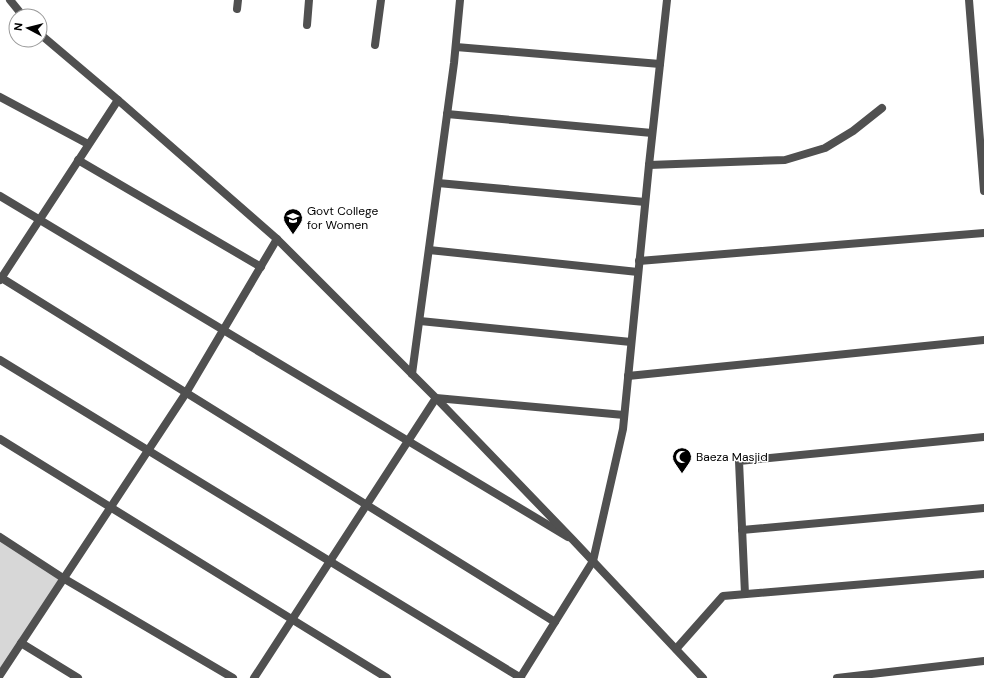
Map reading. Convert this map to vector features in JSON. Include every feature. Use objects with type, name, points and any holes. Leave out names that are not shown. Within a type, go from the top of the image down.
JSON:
[{"type":"street","points":[[10,0],[16,8]]},
{"type":"street","points":[[307,25],[309,0]]},
{"type":"street","points":[[375,45],[381,0]]},
{"type":"street","points":[[412,374],[456,47],[460,0]]},
{"type":"street","points":[[0,360],[520,678],[593,561],[623,429],[652,133],[667,0]]},
{"type":"street","points":[[969,0],[983,158],[984,191]]},
{"type":"street","points":[[48,41],[277,239],[436,398],[703,678]]},
{"type":"street","points":[[456,47],[660,64]]},
{"type":"street","points":[[0,97],[88,144]]},
{"type":"street","points":[[118,100],[1,278],[555,622]]},
{"type":"street","points":[[649,166],[785,160],[825,148],[853,131],[882,108]]},
{"type":"street","points":[[447,114],[652,133]]},
{"type":"street","points":[[78,160],[261,267]]},
{"type":"street","points":[[438,183],[645,202]]},
{"type":"street","points":[[0,196],[573,540]]},
{"type":"street","points":[[639,261],[984,233]]},
{"type":"street","points":[[0,675],[186,393],[277,239]]},
{"type":"street","points":[[429,250],[638,272]]},
{"type":"street","points":[[420,321],[631,342]]},
{"type":"street","points":[[628,376],[984,340]]},
{"type":"street","points":[[254,678],[436,398]]},
{"type":"street","points":[[436,398],[624,415]]},
{"type":"street","points":[[745,594],[739,461],[984,438]]},
{"type":"street","points":[[0,439],[387,678]]},
{"type":"street","points":[[742,530],[984,508]]},
{"type":"street","points":[[0,537],[63,578],[233,678]]},
{"type":"street","points":[[676,650],[723,596],[984,574]]},
{"type":"street","points":[[21,643],[78,678]]},
{"type":"street","points":[[837,678],[984,661]]},
{"type":"shaded area","points":[[0,534],[63,578],[0,675]]},
{"type":"place","name":"Govt College for Women","points":[[293,235]]},
{"type":"place","name":"Baeza Masjid","points":[[682,474]]}]
